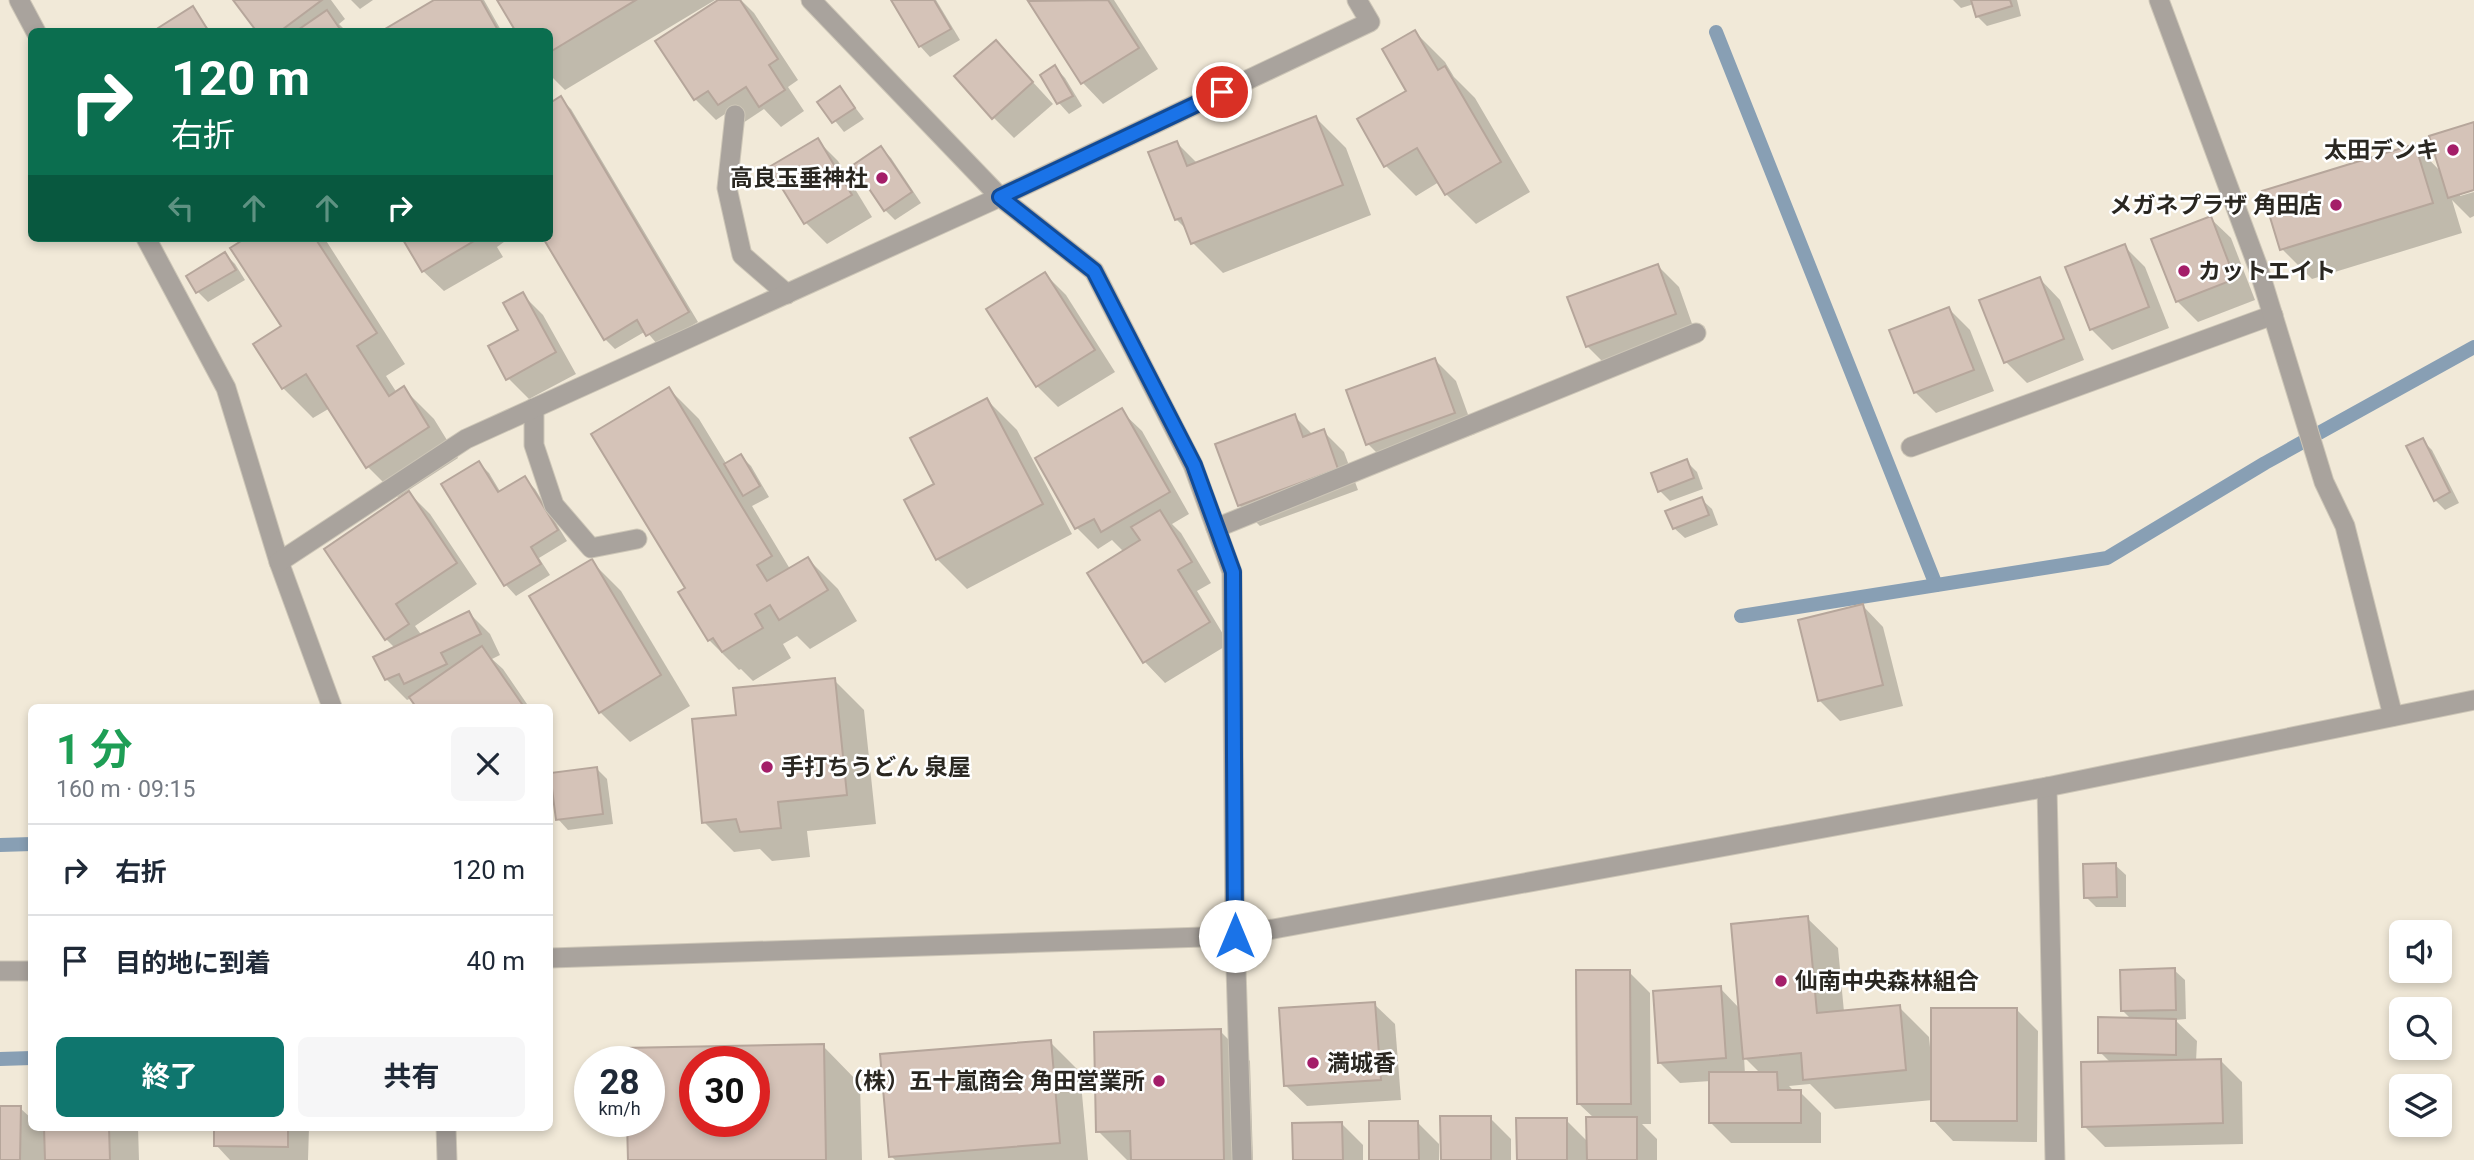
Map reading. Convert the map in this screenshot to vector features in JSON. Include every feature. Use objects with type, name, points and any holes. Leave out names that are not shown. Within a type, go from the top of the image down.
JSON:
[{"type":"street","points":[[19,0],[34,28]]},
{"type":"street","points":[[811,0],[1000,197],[1094,271],[1194,465],[1233,572],[1235,936],[1242,1160]]},
{"type":"street","points":[[279,562],[466,439],[1000,197],[1370,22],[1357,0]]},
{"type":"street","points":[[2159,0],[2258,267],[2323,482],[2345,526],[2393,716]]},
{"type":"street","points":[[735,115],[727,188],[742,255],[787,294]]},
{"type":"street","points":[[148,242],[226,387],[279,562],[331,704]]},
{"type":"street","points":[[1911,447],[2273,315]]},
{"type":"street","points":[[1216,528],[1696,333]]},
{"type":"street","points":[[534,408],[534,445],[554,505],[591,548],[638,539]]},
{"type":"street","points":[[553,958],[1235,936],[2048,787],[2474,700]]},
{"type":"street","points":[[2048,787],[2055,1160]]},
{"type":"street","points":[[0,971],[28,971]]},
{"type":"street","points":[[446,1131],[447,1160]]},
{"type":"building","points":[[233,0],[322,0],[284,28],[254,28]]},
{"type":"building","points":[[434,0],[481,0],[497,28],[387,28]]},
{"type":"building","points":[[497,0],[636,0],[553,50],[553,28],[514,28]]},
{"type":"building","points":[[718,0],[740,0],[778,59],[769,65],[785,90],[759,107],[746,87],[718,105],[708,91],[694,100],[655,41]]},
{"type":"building","points":[[891,0],[934,0],[951,29],[919,47]]},
{"type":"building","points":[[1108,0],[1139,48],[1081,84],[1028,1]]},
{"type":"building","points":[[1971,0],[2010,0],[2012,6],[1976,17]]},
{"type":"building","points":[[193,6],[207,28],[158,28]]},
{"type":"building","points":[[327,10],[339,28],[301,28]]},
{"type":"building","points":[[1415,30],[1438,70],[1445,66],[1501,162],[1445,195],[1417,148],[1384,167],[1357,119],[1406,91],[1382,49]]},
{"type":"building","points":[[996,40],[1033,82],[992,119],[954,76]]},
{"type":"building","points":[[1055,65],[1073,96],[1057,104],[1040,75]]},
{"type":"building","points":[[840,86],[855,108],[832,123],[817,102]]},
{"type":"building","points":[[561,96],[689,312],[646,336],[637,320],[604,340],[545,242],[553,242],[553,101]]},
{"type":"building","points":[[1316,116],[1343,185],[1191,244],[1181,218],[1175,220],[1148,152],[1177,141],[1187,166]]},
{"type":"building","points":[[2474,122],[2474,190],[2448,198],[2429,136]]},
{"type":"building","points":[[818,138],[852,195],[804,224],[769,167]]},
{"type":"building","points":[[2415,144],[2433,203],[2280,250],[2262,191]]},
{"type":"building","name":"高良玉垂神社","points":[[881,146],[912,192],[884,211],[853,165]]},
{"type":"building","points":[[2211,216],[2235,279],[2176,302],[2151,239]]},
{"type":"building","points":[[240,242],[318,242],[377,333],[357,346],[389,396],[404,386],[429,427],[366,468],[306,374],[282,389],[253,344],[281,326],[230,248]]},
{"type":"building","points":[[404,242],[472,242],[422,272]]},
{"type":"building","points":[[2125,244],[2149,307],[2090,330],[2065,267]]},
{"type":"building","points":[[225,252],[236,270],[196,293],[186,276]]},
{"type":"building","points":[[1658,264],[1676,314],[1586,347],[1567,297]]},
{"type":"building","points":[[1045,272],[1095,350],[1036,387],[986,309]]},
{"type":"building","points":[[2040,277],[2064,339],[2004,363],[1979,300]]},
{"type":"building","points":[[523,292],[556,352],[506,380],[488,346],[518,330],[503,303]]},
{"type":"building","points":[[1949,307],[1974,370],[1914,393],[1889,330]]},
{"type":"building","points":[[1435,358],[1455,413],[1366,445],[1346,390]]},
{"type":"building","points":[[669,387],[772,556],[757,565],[767,581],[808,557],[828,590],[779,620],[770,605],[755,614],[763,628],[722,652],[713,638],[708,641],[678,592],[685,588],[591,434]]},
{"type":"building","points":[[987,398],[1043,504],[936,560],[904,500],[934,484],[910,438]]},
{"type":"building","points":[[1122,408],[1170,492],[1101,532],[1094,519],[1075,529],[1035,458]]},
{"type":"building","points":[[1295,414],[1303,437],[1324,429],[1338,469],[1238,506],[1215,444]]},
{"type":"building","points":[[2423,438],[2450,492],[2434,501],[2406,446]]},
{"type":"building","points":[[741,454],[760,486],[743,496],[724,464]]},
{"type":"building","points":[[1687,459],[1694,478],[1658,492],[1651,473]]},
{"type":"building","points":[[479,461],[498,492],[525,476],[558,530],[531,547],[541,564],[504,586],[441,484]]},
{"type":"building","points":[[409,491],[457,563],[396,604],[409,624],[385,640],[324,549]]},
{"type":"building","points":[[1702,497],[1709,515],[1673,529],[1665,511]]},
{"type":"building","points":[[1160,510],[1192,562],[1178,570],[1210,622],[1143,663],[1087,573],[1140,540],[1131,527]]},
{"type":"building","points":[[592,559],[661,675],[599,713],[529,596]]},
{"type":"building","points":[[1863,604],[1883,685],[1818,701],[1798,620]]},
{"type":"building","points":[[469,611],[481,634],[441,653],[447,664],[404,684],[399,674],[385,680],[373,657]]},
{"type":"building","points":[[482,646],[522,704],[414,704],[409,697]]},
{"type":"building","points":[[835,678],[847,795],[778,802],[781,828],[740,832],[736,819],[702,823],[692,719],[736,715],[733,688]]},
{"type":"building","points":[[597,767],[603,814],[556,820],[553,773]]},
{"type":"building","points":[[2116,863],[2117,897],[2084,898],[2083,864]]},
{"type":"building","points":[[1808,916],[1817,1013],[1900,1005],[1906,1070],[1803,1080],[1801,1053],[1743,1059],[1731,924]]},
{"type":"building","points":[[2175,968],[2176,1010],[2121,1011],[2120,970]]},
{"type":"building","points":[[1576,970],[1630,970],[1631,1104],[1577,1104]]},
{"type":"building","points":[[1721,986],[1726,1058],[1658,1063],[1653,991]]},
{"type":"building","points":[[1375,1002],[1381,1080],[1284,1086],[1279,1008]]},
{"type":"building","points":[[1931,1008],[2017,1008],[2017,1121],[1931,1121]]},
{"type":"building","points":[[2098,1017],[2176,1019],[2176,1055],[2098,1053]]},
{"type":"building","name":"（株）五十嵐商会 角田営業所","points":[[1221,1029],[1224,1160],[1131,1160],[1130,1131],[1096,1132],[1094,1032]]},
{"type":"building","points":[[1051,1040],[1060,1143],[889,1157],[880,1054]]},
{"type":"building","points":[[824,1044],[826,1160],[628,1160],[627,1137],[665,1137],[665,1047],[679,1047],[679,1137],[770,1137],[770,1046],[722,1046]]},
{"type":"building","points":[[2221,1059],[2223,1123],[2082,1127],[2081,1062]]},
{"type":"building","points":[[1709,1072],[1777,1072],[1778,1090],[1801,1090],[1801,1123],[1709,1123]]},
{"type":"building","points":[[0,1106],[21,1106],[20,1160],[0,1160]]},
{"type":"building","points":[[1440,1116],[1491,1116],[1491,1160],[1441,1160]]},
{"type":"building","points":[[1586,1117],[1637,1117],[1637,1160],[1587,1160]]},
{"type":"building","points":[[1516,1118],[1567,1118],[1567,1160],[1517,1160]]},
{"type":"building","points":[[1369,1121],[1418,1121],[1419,1160],[1369,1160]]},
{"type":"building","points":[[1342,1122],[1343,1160],[1293,1160],[1292,1123]]},
{"type":"building","points":[[44,1131],[109,1131],[110,1160],[45,1160]]},
{"type":"building","points":[[214,1131],[288,1131],[288,1147],[214,1146]]},
{"type":"waterway","points":[[1716,32],[1936,585]]},
{"type":"waterway","points":[[1741,616],[2107,558],[2265,463],[2474,347]]},
{"type":"waterway","points":[[0,845],[28,844]]},
{"type":"waterway","points":[[0,1059],[28,1058]]},
{"type":"place","name":"太田デンキ","points":[[2453,150]]},
{"type":"place","name":"高良玉垂神社","points":[[882,178]]},
{"type":"place","name":"メガネプラザ 角田店","points":[[2336,205]]},
{"type":"place","name":"カットエイト","points":[[2184,271]]},
{"type":"place","name":"手打ちうどん 泉屋","points":[[767,767]]},
{"type":"place","name":"仙南中央森林組合","points":[[1781,981]]},
{"type":"place","name":"満城香","points":[[1313,1063]]},
{"type":"place","name":"（株）五十嵐商会 角田営業所","points":[[1159,1081]]},
{"type":"route","points":[[1222,92],[1000,197],[1094,271],[1194,465],[1233,572],[1235,936]]}]
